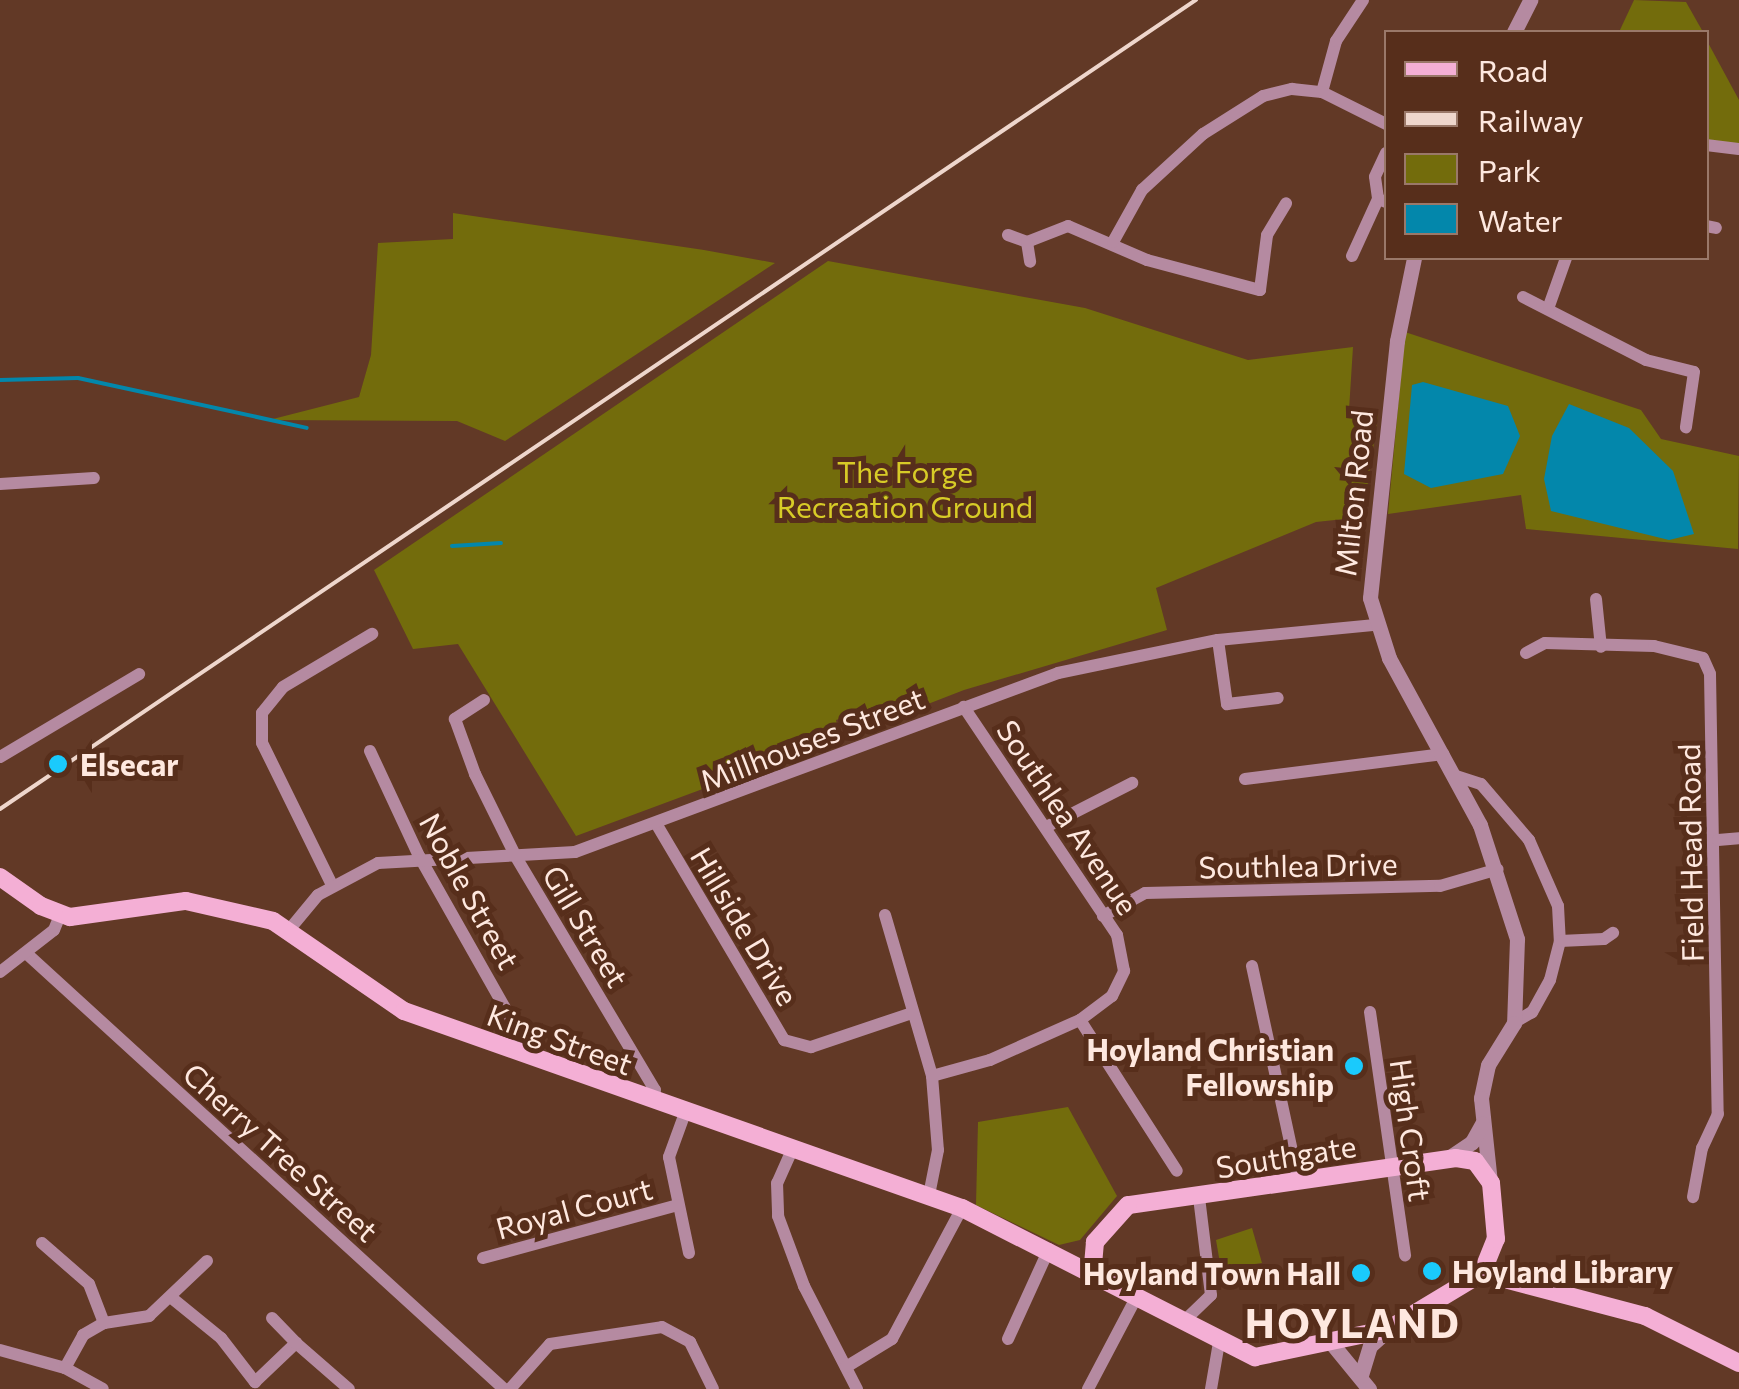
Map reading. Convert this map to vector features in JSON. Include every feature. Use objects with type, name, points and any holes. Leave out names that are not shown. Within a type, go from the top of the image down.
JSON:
[{"type":"main road","points":[[0,877],[60,915]]},
{"type":"main road","name":"King Street","points":[[60,915],[186,901],[258,916],[289,930],[392,1004],[520,1055],[962,1208],[1104,1278],[1218,1342],[1264,1357],[1333,1345],[1389,1329],[1482,1272]]},
{"type":"main road","points":[[1446,1160],[1474,1161],[1490,1183]]},
{"type":"main road","name":"Southgate","points":[[1096,1242],[1128,1205],[1446,1160]]},
{"type":"main road","name":"Milton Road","points":[[1490,1183],[1496,1240]]},
{"type":"main road","points":[[1496,1240],[1482,1272],[1518,1277],[1645,1316],[1739,1363]]},
{"type":"main road","points":[[1496,1240],[1518,1277]]},
{"type":"main road","points":[[1048,1249],[1075,1252],[1096,1242]]},
{"type":"main road","points":[[1096,1242],[1094,1263],[1104,1278]]},
{"type":"street","points":[[1322,92],[1336,41],[1363,0]]},
{"type":"street","points":[[1515,30],[1530,0]]},
{"type":"street","points":[[1113,242],[1142,190],[1204,134],[1263,96],[1292,88],[1322,92],[1384,123]]},
{"type":"street","points":[[1709,145],[1739,149]]},
{"type":"street","points":[[1352,256],[1382,200],[1375,177],[1384,157]]},
{"type":"street","points":[[1008,234],[1027,242],[1068,226],[1113,242],[1147,260],[1260,290],[1267,235],[1286,203]]},
{"type":"street","points":[[1027,242],[1030,262]]},
{"type":"street","name":"Milton Road","points":[[1414,260],[1397,342],[1371,556],[1375,625],[1456,776],[1498,869],[1520,955],[1514,1023],[1488,1065],[1482,1124],[1490,1183]]},
{"type":"street","points":[[1549,306],[1565,260]]},
{"type":"street","points":[[1523,297],[1549,306],[1646,360],[1694,372],[1686,426]]},
{"type":"street","points":[[0,484],[94,478]]},
{"type":"street","points":[[1596,599],[1601,647]]},
{"type":"street","name":"Millhouses Street","points":[[289,930],[332,884],[378,862],[419,856],[516,858],[575,852],[657,825],[1058,673],[1218,640],[1375,625]]},
{"type":"street","points":[[332,884],[262,743],[262,713],[283,687],[372,634]]},
{"type":"street","points":[[1218,640],[1227,704],[1278,698]]},
{"type":"street","name":"Field Head Road","points":[[1526,654],[1545,643],[1654,646],[1702,658],[1710,674],[1718,840],[1718,1114],[1696,1150],[1694,1197]]},
{"type":"street","points":[[0,757],[139,674]]},
{"type":"street","name":"Gill Street","points":[[484,700],[454,720],[476,774],[516,858],[652,1086],[652,1102]]},
{"type":"street","name":"Southlea Avenue","points":[[932,1076],[990,1060],[1080,1020],[1112,996],[1124,971],[1124,954],[1103,916],[964,707]]},
{"type":"street","name":"Noble Street","points":[[370,751],[419,856],[519,1033],[520,1055]]},
{"type":"street","points":[[1245,779],[1443,754]]},
{"type":"street","name":"Milton Road","points":[[1456,776],[1481,784],[1529,840],[1548,873],[1560,940],[1544,993],[1523,1022],[1514,1023]]},
{"type":"street","points":[[1046,827],[1132,783]]},
{"type":"street","name":"Hillside Drive","points":[[657,825],[784,1040],[811,1047],[912,1012]]},
{"type":"street","points":[[1718,840],[1739,838]]},
{"type":"street","name":"Southlea Drive","points":[[1103,916],[1145,893],[1440,886],[1498,869]]},
{"type":"street","points":[[0,972],[54,930],[60,915]]},
{"type":"street","points":[[885,915],[932,1076],[938,1150],[929,1195]]},
{"type":"street","points":[[1560,940],[1604,940],[1613,933]]},
{"type":"street","name":"Cherry Tree Street","points":[[26,952],[507,1389]]},
{"type":"street","points":[[1252,966],[1299,1183]]},
{"type":"street","name":"High Croft","points":[[1370,1012],[1389,1168],[1405,1255]]},
{"type":"street","points":[[1080,1020],[1177,1170]]},
{"type":"street","points":[[685,1114],[669,1157],[688,1253]]},
{"type":"street","points":[[1446,1160],[1472,1142],[1482,1124]]},
{"type":"street","points":[[792,1150],[778,1184],[778,1216],[804,1286],[857,1389]]},
{"type":"street","points":[[1182,1322],[1211,1295],[1199,1197]]},
{"type":"street","name":"Royal Court","points":[[483,1258],[678,1206]]},
{"type":"street","points":[[846,1367],[892,1338],[962,1208]]},
{"type":"street","points":[[42,1242],[88,1284],[104,1323]]},
{"type":"street","points":[[1008,1340],[1048,1249]]},
{"type":"street","points":[[65,1368],[82,1335],[104,1323],[149,1316],[173,1300],[207,1260]]},
{"type":"street","points":[[1088,1389],[1137,1296]]},
{"type":"street","points":[[173,1300],[220,1338],[257,1386],[296,1343]]},
{"type":"street","points":[[272,1318],[349,1389]]},
{"type":"street","points":[[507,1389],[550,1344],[662,1327],[690,1342],[713,1389]]},
{"type":"street","points":[[1365,1382],[1370,1346],[1389,1329]]},
{"type":"street","points":[[1211,1389],[1218,1342]]},
{"type":"street","points":[[1333,1345],[1365,1382]]},
{"type":"street","points":[[0,1350],[65,1368],[103,1389]]},
{"type":"green space","points":[[1634,0],[1686,2],[1702,30],[1620,30]]},
{"type":"green space","points":[[1709,45],[1739,100],[1739,152],[1709,149]]},
{"type":"green space","points":[[453,213],[775,263],[505,441],[457,421],[269,420],[359,397],[371,355],[378,243],[453,239]]},
{"type":"green space","name":"The Forge Recreation Ground","points":[[828,261],[1085,308],[1248,360],[1353,347],[1349,410],[1378,415],[1363,517],[1316,522],[1156,588],[1167,630],[964,690],[861,730],[856,714],[836,720],[840,738],[576,836],[458,644],[413,649],[374,570]]},
{"type":"green space","points":[[1405,332],[1641,410],[1661,439],[1739,456],[1738,549],[1526,529],[1521,495],[1388,514]]},
{"type":"green space","points":[[1068,1107],[1117,1196],[1080,1240],[1059,1245],[976,1205],[978,1122]]},
{"type":"green space","points":[[1252,1228],[1262,1263],[1221,1269],[1216,1240]]},
{"type":"water","points":[[1423,382],[1508,406],[1520,436],[1503,474],[1431,488],[1404,474],[1412,385]]},
{"type":"water","points":[[1569,404],[1629,428],[1673,471],[1694,534],[1669,540],[1551,511],[1544,479],[1552,436]]},
{"type":"waterway","points":[[0,380],[78,378],[307,428]]},
{"type":"waterway","points":[[452,546],[501,543]]},
{"type":"railway","points":[[0,809],[1196,0]]},
{"type":"place","name":"Elsecar","points":[[58,764]]},
{"type":"place","name":"Hoyland Christian Fellowship","points":[[1354,1066]]},
{"type":"place","name":"Hoyland Library","points":[[1432,1271]]},
{"type":"place","name":"Hoyland Town Hall","points":[[1361,1273]]},
{"type":"district","name":"HOYLAND","points":[[1353,1322]]}]
